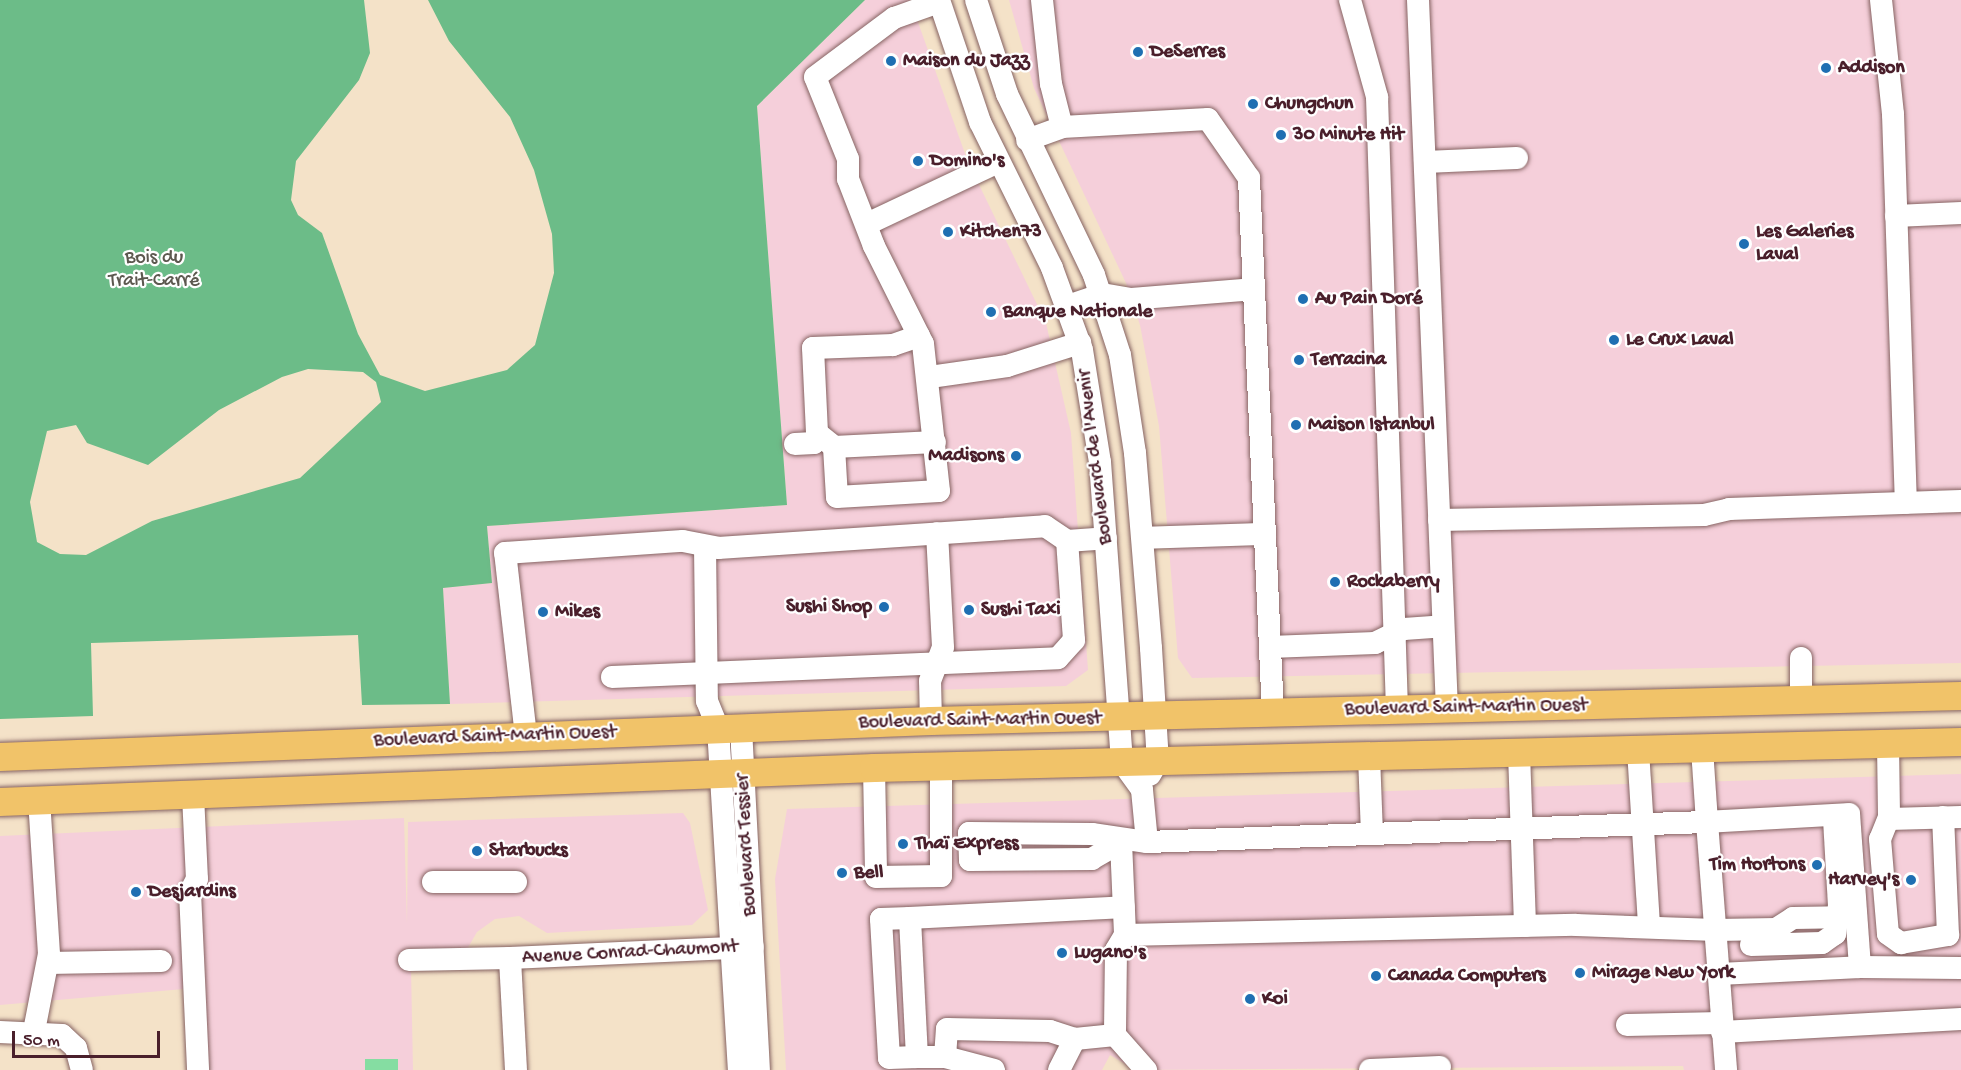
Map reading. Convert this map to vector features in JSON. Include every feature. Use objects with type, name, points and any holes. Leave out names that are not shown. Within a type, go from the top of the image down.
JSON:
[{"type":"main road","name":"Boulevard Saint-Martin Ouest","points":[[0,757],[730,728],[1961,696]]},
{"type":"main road","points":[[0,802],[874,768],[1961,742]]},
{"type":"street","name":"Boulevard de l'Avenir","points":[[976,0],[1027,140],[1102,294],[1126,386],[1143,538],[1158,761]]},
{"type":"street","points":[[1042,0],[1051,84],[1062,127]]},
{"type":"street","points":[[1350,0],[1377,97],[1396,710]]},
{"type":"street","points":[[1418,0],[1447,708]]},
{"type":"street","points":[[1881,0],[1890,45],[1906,503]]},
{"type":"street","name":"Boulevard de l'Avenir","points":[[939,1],[998,162],[1068,306],[1080,343],[1093,405],[1106,538],[1122,762]]},
{"type":"street","points":[[919,336],[893,345],[813,348],[837,496],[939,491],[930,376],[919,336],[848,179],[848,159],[815,77],[894,18],[939,1]]},
{"type":"street","points":[[1027,140],[1062,127],[1208,119],[1249,178],[1273,714]]},
{"type":"street","points":[[1425,162],[1517,158]]},
{"type":"street","points":[[867,224],[998,162]]},
{"type":"street","points":[[1896,216],[1961,213]]},
{"type":"street","points":[[1068,306],[1102,294],[1130,299],[1254,289]]},
{"type":"street","points":[[930,376],[1007,366],[1080,343]]},
{"type":"street","points":[[795,444],[827,441],[935,442]]},
{"type":"street","points":[[1439,520],[1689,516],[1961,501]]},
{"type":"street","points":[[526,736],[505,553],[683,541],[705,546],[1045,526],[1067,541],[1106,538]]},
{"type":"street","points":[[931,722],[930,681],[943,647],[937,533]]},
{"type":"street","points":[[1143,538],[1265,534]]},
{"type":"street","points":[[612,677],[706,675],[937,662],[1053,659],[1067,653],[1075,635],[1067,541]]},
{"type":"street","name":"Boulevard Tessier","points":[[705,546],[707,701],[730,728],[742,948],[759,1070]]},
{"type":"street","points":[[1270,647],[1375,643],[1394,633],[1443,626]]},
{"type":"street","points":[[1801,658],[1801,700]]},
{"type":"street","points":[[1888,744],[1889,817],[1880,839],[1888,934],[1900,943],[1948,935],[1952,817],[1889,817]]},
{"type":"street","points":[[1702,748],[1726,1070]]},
{"type":"street","points":[[1638,750],[1649,925]]},
{"type":"street","points":[[1519,753],[1525,926]]},
{"type":"street","points":[[1369,756],[1371,834]]},
{"type":"street","points":[[1142,790],[1158,761]]},
{"type":"street","points":[[1122,762],[1142,790],[1147,842]]},
{"type":"street","points":[[874,768],[876,877],[941,876],[941,766]]},
{"type":"street","points":[[193,795],[197,879],[190,892],[198,1070]]},
{"type":"street","points":[[34,1031],[48,963],[39,801]]},
{"type":"street","points":[[1121,842],[1092,859],[970,860],[969,833],[1092,834],[1121,842],[1147,842],[1644,826],[1849,814],[1844,922],[1860,968]]},
{"type":"street","points":[[1121,842],[1125,935],[1116,950],[1115,1035],[1146,1070]]},
{"type":"street","points":[[433,882],[516,882]]},
{"type":"street","points":[[994,1070],[945,1057],[917,1057],[910,918],[1124,907]]},
{"type":"street","points":[[1716,938],[1776,929],[1793,918],[1844,922]]},
{"type":"street","points":[[1125,935],[1649,925],[1716,938],[1767,944],[1822,943],[1844,922]]},
{"type":"street","name":"Boulevard Tessier","points":[[739,1070],[742,948]]},
{"type":"street","name":"Avenue Conrad-Chaumont","points":[[516,1070],[510,958],[742,948]]},
{"type":"street","points":[[409,960],[510,958]]},
{"type":"street","points":[[48,963],[161,961]]},
{"type":"street","points":[[1719,974],[1860,968],[1961,968]]},
{"type":"street","points":[[1626,1025],[1722,1028],[1961,1019]]},
{"type":"street","points":[[945,1057],[947,1029],[1050,1031],[1075,1039],[1115,1035]]},
{"type":"street","points":[[0,1032],[34,1031],[67,1038],[79,1053],[82,1070]]},
{"type":"street","points":[[1059,1070],[1075,1039]]},
{"type":"street","points":[[1370,1070],[1440,1067]]},
{"type":"shaded area","points":[[865,0],[910,0],[968,162],[1046,323],[1071,433],[1088,670],[1066,686],[450,704],[443,588],[492,583],[487,526],[787,505],[757,106]]},
{"type":"shaded area","points":[[1009,0],[1961,0],[1961,663],[1192,678],[1178,658],[1159,426],[1140,325],[1126,283],[1034,88]]},
{"type":"shaded area","points":[[1961,774],[1961,1070],[1684,1070],[1683,1066],[1136,1070],[1110,1055],[1102,1070],[786,1070],[775,879],[787,809]]},
{"type":"shaded area","points":[[683,813],[690,823],[708,910],[692,925],[547,933],[519,916],[495,919],[477,932],[466,951],[411,968],[413,1070],[187,1070],[184,989],[0,1005],[0,836],[404,818],[407,924],[408,822]]},
{"type":"green space","name":"Bois du Trait-Carré","points":[[0,0],[364,0],[370,53],[359,80],[296,161],[291,200],[298,215],[322,233],[358,334],[380,375],[425,391],[507,370],[535,345],[554,273],[552,234],[534,170],[510,117],[449,41],[428,0],[865,0],[757,106],[787,505],[487,526],[492,583],[443,588],[450,704],[362,705],[358,635],[91,643],[93,716],[0,719]],"holes":[[[308,369],[363,372],[376,382],[381,402],[300,478],[152,521],[86,555],[60,554],[37,542],[30,502],[47,431],[76,425],[87,443],[148,465],[219,410],[282,377]]]},
{"type":"green space","points":[[365,1059],[398,1059],[398,1070],[365,1070]]},
{"type":"place","name":"DeSerres","points":[[1138,52]]},
{"type":"place","name":"Maison du Jazz","points":[[891,61]]},
{"type":"place","name":"Addison","points":[[1826,68]]},
{"type":"place","name":"Chungchun","points":[[1253,104]]},
{"type":"place","name":"30 Minute Hit","points":[[1281,135]]},
{"type":"place","name":"Domino's","points":[[918,161]]},
{"type":"place","name":"Kitchen73","points":[[948,232]]},
{"type":"place","name":"Les Galeries Laval","points":[[1744,244]]},
{"type":"place","name":"Au Pain Doré","points":[[1303,299]]},
{"type":"place","name":"Banque Nationale","points":[[991,312]]},
{"type":"place","name":"Le Crux Laval","points":[[1614,340]]},
{"type":"place","name":"Terracina","points":[[1299,360]]},
{"type":"place","name":"Maison Istanbul","points":[[1296,425]]},
{"type":"place","name":"Madisons","points":[[1016,456]]},
{"type":"place","name":"Rockaberry","points":[[1335,582]]},
{"type":"place","name":"Sushi Shop","points":[[884,607]]},
{"type":"place","name":"Sushi Taxi","points":[[969,610]]},
{"type":"place","name":"Mikes","points":[[543,612]]},
{"type":"place","name":"Thaï Express","points":[[903,844]]},
{"type":"place","name":"Starbucks","points":[[477,851]]},
{"type":"place","name":"Tim Hortons","points":[[1817,865]]},
{"type":"place","name":"Bell","points":[[842,873]]},
{"type":"place","name":"Harvey's","points":[[1911,880]]},
{"type":"place","name":"Desjardins","points":[[136,892]]},
{"type":"place","name":"Lugano's","points":[[1062,953]]},
{"type":"place","name":"Mirage New York","points":[[1580,973]]},
{"type":"place","name":"Canada Computers","points":[[1376,976]]},
{"type":"place","name":"Koi","points":[[1250,999]]}]
